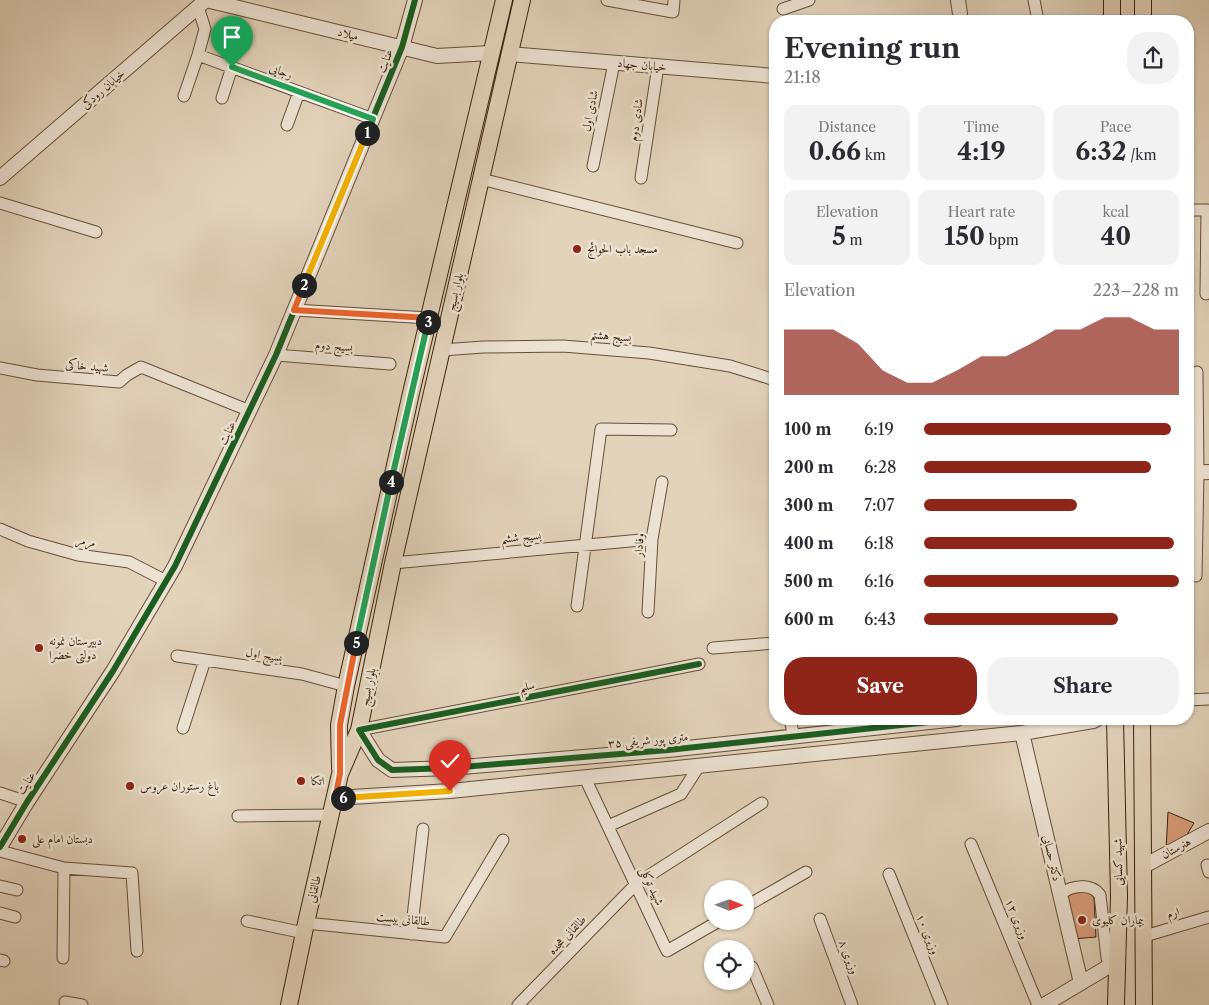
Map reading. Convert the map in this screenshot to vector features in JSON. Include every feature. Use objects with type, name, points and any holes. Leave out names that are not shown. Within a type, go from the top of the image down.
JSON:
[{"type":"main road","name":"بلوار بسیج","points":[[340,774],[340,725],[346,686],[429,318],[504,0]]},
{"type":"main road","name":"بلوار بسیج","points":[[340,774],[360,730],[393,563],[522,0]]},
{"type":"main road","points":[[1112,0],[1112,15]]},
{"type":"main road","points":[[1143,0],[1143,15]]},
{"type":"main road","name":"شهید کسایی","points":[[1115,725],[1119,896],[1115,965],[1116,1005]]},
{"type":"main road","name":"شهید کسایی","points":[[1142,725],[1144,1005]]},
{"type":"main road","name":"طالقانی","points":[[289,1005],[340,774]]},
{"type":"street","name":"عنایت","points":[[0,849],[27,802],[113,671],[166,581],[250,411],[276,355],[402,47],[415,0]]},
{"type":"street","points":[[607,0],[673,12],[674,0]]},
{"type":"street","points":[[783,9],[809,0]]},
{"type":"street","points":[[958,0],[960,15]]},
{"type":"street","points":[[1034,0],[1037,15]]},
{"type":"street","name":"میلاد","points":[[203,2],[437,56],[491,52]]},
{"type":"street","points":[[184,96],[205,29],[203,2]]},
{"type":"street","name":"خیابان رودکی","points":[[0,178],[203,2]]},
{"type":"street","name":"خیابان جهاد","points":[[509,54],[769,75]]},
{"type":"street","name":"رجایی","points":[[198,55],[373,119]]},
{"type":"street","name":"شادی اول","points":[[593,166],[614,63]]},
{"type":"street","name":"شادی دوم","points":[[641,178],[658,66]]},
{"type":"street","points":[[222,98],[232,67]]},
{"type":"street","points":[[287,125],[299,92]]},
{"type":"street","points":[[481,179],[737,243]]},
{"type":"street","points":[[0,202],[96,232]]},
{"type":"street","points":[[1194,210],[1208,210],[1206,294]]},
{"type":"street","points":[[294,310],[429,318]]},
{"type":"street","name":"بسیج هشتم","points":[[442,350],[483,347],[563,346],[649,353],[730,366],[769,378]]},
{"type":"street","name":"بسيج دوم","points":[[276,355],[390,364]]},
{"type":"street","name":"شهید خاکی","points":[[0,368],[37,375],[119,382],[141,367],[250,411]]},
{"type":"street","points":[[1196,576],[1197,372]]},
{"type":"street","points":[[577,606],[601,429],[671,430]]},
{"type":"street","name":"وفادار","points":[[648,612],[652,539],[662,482]]},
{"type":"street","name":"مرمر","points":[[0,529],[28,540],[78,555],[129,562],[166,581]]},
{"type":"street","name":"بسیج ششم","points":[[393,563],[652,539]]},
{"type":"street","points":[[713,648],[769,643]]},
{"type":"street","name":"بسیج اول","points":[[176,656],[302,674],[346,686]]},
{"type":"street","points":[[183,728],[205,660]]},
{"type":"street","name":"سلیم","points":[[360,730],[699,664]]},
{"type":"street","points":[[1194,700],[1209,699]]},
{"type":"street","points":[[791,725],[794,737]]},
{"type":"street","name":"۳۵ متری پور شریفی","points":[[360,730],[378,760],[392,770],[668,750],[794,737],[856,725]]},
{"type":"street","points":[[335,798],[419,793],[585,778],[1022,733],[1069,725]]},
{"type":"street","name":"دکتر حسابی","points":[[1022,733],[1081,983]]},
{"type":"street","points":[[608,826],[681,794],[699,766]]},
{"type":"street","points":[[418,769],[419,793]]},
{"type":"street","name":"شهید توکلی","points":[[585,778],[667,951],[704,930]]},
{"type":"street","points":[[0,793],[27,802]]},
{"type":"street","name":"طالقانی هجده","points":[[518,1005],[636,884],[762,803]]},
{"type":"street","points":[[238,816],[331,815]]},
{"type":"street","points":[[411,934],[423,829]]},
{"type":"street","name":"هنرستان","points":[[1144,866],[1209,831]]},
{"type":"street","name":"طالقانی بیست","points":[[247,920],[305,928],[445,937],[504,840]]},
{"type":"street","name":"وزيری ۱۲","points":[[971,844],[1038,1005]]},
{"type":"street","points":[[0,849],[64,868],[132,873],[137,951]]},
{"type":"street","points":[[63,958],[64,868]]},
{"type":"street","points":[[754,902],[806,872]]},
{"type":"street","name":"وزیری ۱۰","points":[[889,874],[942,1005]]},
{"type":"street","points":[[0,886],[17,890]]},
{"type":"street","points":[[1044,1005],[1115,965],[1106,958],[1100,895],[1092,888],[1075,887],[1066,889],[1061,894]]},
{"type":"street","points":[[0,913],[15,917]]},
{"type":"street","name":"ارم","points":[[1144,936],[1209,917]]},
{"type":"street","name":"وزیری ۸","points":[[820,920],[852,1005]]},
{"type":"street","points":[[754,972],[768,1005]]},
{"type":"street","points":[[65,1002],[82,1005]]},
{"type":"building","points":[[1168,812],[1194,823],[1185,838],[1166,850]]},
{"type":"building","name":"بیماران کلیوی","points":[[1073,890],[1091,893],[1094,898],[1096,937],[1073,939],[1066,897]]},
{"type":"cycle path","points":[[0,847],[27,802],[113,671],[175,566],[276,355],[402,47],[415,0]]},
{"type":"cycle path","points":[[699,664],[359,730],[378,760],[392,770],[450,768],[668,750],[901,725]]},
{"type":"place","name":"مسجد باب الحوائج","points":[[577,249]]},
{"type":"place","name":"دبیرستان نمونه دولتی خضرا","points":[[39,648]]},
{"type":"place","name":"اتکا","points":[[301,781]]},
{"type":"place","name":"باغ رستوران عروس","points":[[130,786]]},
{"type":"place","name":"دبستان امام علی","points":[[22,839]]},
{"type":"place","name":"بیماران کلیوی","points":[[1082,920]]},
{"type":"route","points":[[232,67],[373,119],[294,310],[429,318],[346,686],[340,725],[340,774],[335,798],[450,791]]}]
